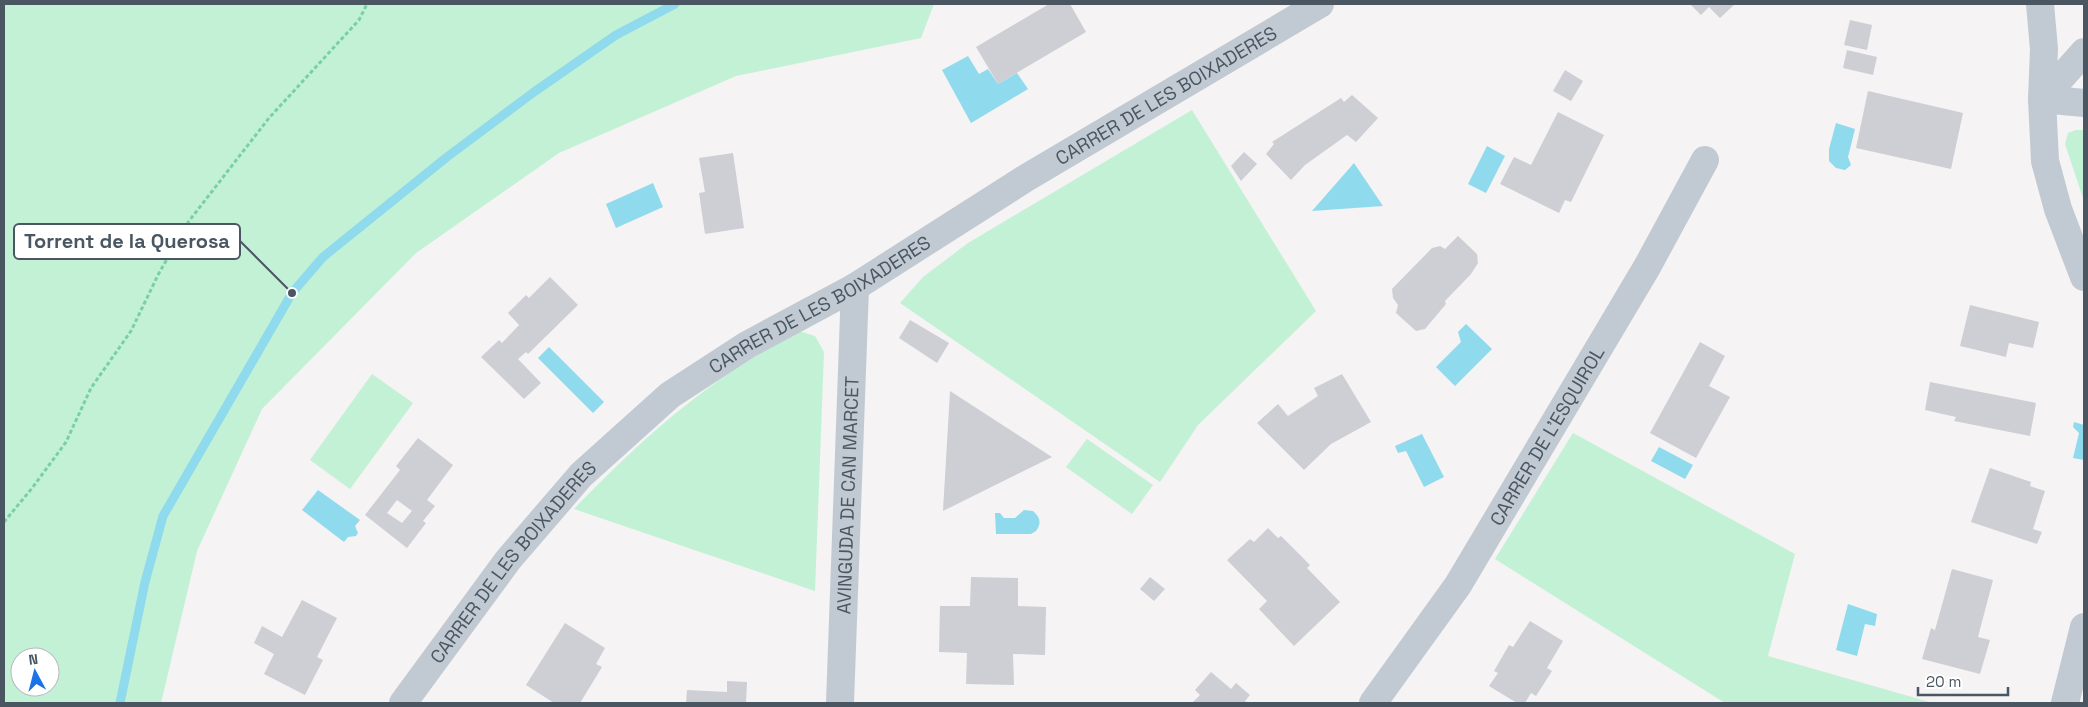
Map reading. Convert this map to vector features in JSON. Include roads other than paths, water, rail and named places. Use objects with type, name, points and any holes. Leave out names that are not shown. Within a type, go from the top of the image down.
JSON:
[{"type":"street","name":"CARRER DE LES BOIXADERES","points":[[403,703],[508,560],[581,475],[624,434],[670,395],[739,350],[856,287],[1026,178],[1320,4]]},
{"type":"street","points":[[2040,4],[2044,49],[2042,99],[2045,161],[2058,209],[2084,278]]},
{"type":"street","points":[[2042,99],[2084,52]]},
{"type":"street","points":[[2042,99],[2084,103]]},
{"type":"street","name":"CARRER DE L'ESQUIROL","points":[[1373,703],[1458,586],[1647,267],[1705,160]]},
{"type":"street","name":"AVINGUDA DE CAN MARCET","points":[[840,703],[856,287]]},
{"type":"street","points":[[2065,703],[2084,627]]},
{"type":"water","points":[[968,56],[979,74],[988,69],[998,84],[1017,73],[1028,89],[971,123],[942,70]]},
{"type":"water","points":[[1836,123],[1855,129],[1848,157],[1851,165],[1845,170],[1836,168],[1829,161],[1829,149]]},
{"type":"water","points":[[1487,146],[1505,156],[1486,193],[1468,184]]},
{"type":"water","points":[[1354,163],[1383,206],[1312,211]]},
{"type":"water","points":[[653,183],[663,207],[616,228],[606,204]]},
{"type":"water","points":[[1466,324],[1492,349],[1455,386],[1436,367],[1461,342],[1458,332]]},
{"type":"water","points":[[549,347],[604,402],[593,413],[538,358]]},
{"type":"water","points":[[2074,422],[2084,425],[2084,460],[2073,458],[2079,433],[2073,427]]},
{"type":"water","points":[[1422,434],[1444,477],[1424,487],[1406,451],[1398,453],[1395,446]]},
{"type":"water","points":[[1659,447],[1693,465],[1685,479],[1651,461]]},
{"type":"water","points":[[318,490],[360,520],[355,526],[358,533],[356,536],[348,537],[344,542],[302,510]]},
{"type":"water","points":[[1024,510],[1033,511],[1039,518],[1040,523],[1036,531],[1031,534],[996,534],[995,513],[1000,513],[1004,518],[1015,518]]},
{"type":"water","points":[[1848,604],[1877,614],[1875,626],[1865,624],[1857,656],[1836,650]]},
{"type":"waterway","points":[[120,703],[145,582],[163,516],[292,293],[323,257],[447,157],[534,92],[616,35],[675,4]]},
{"type":"place","name":"Torrent de la Querosa","points":[[292,293]]}]
